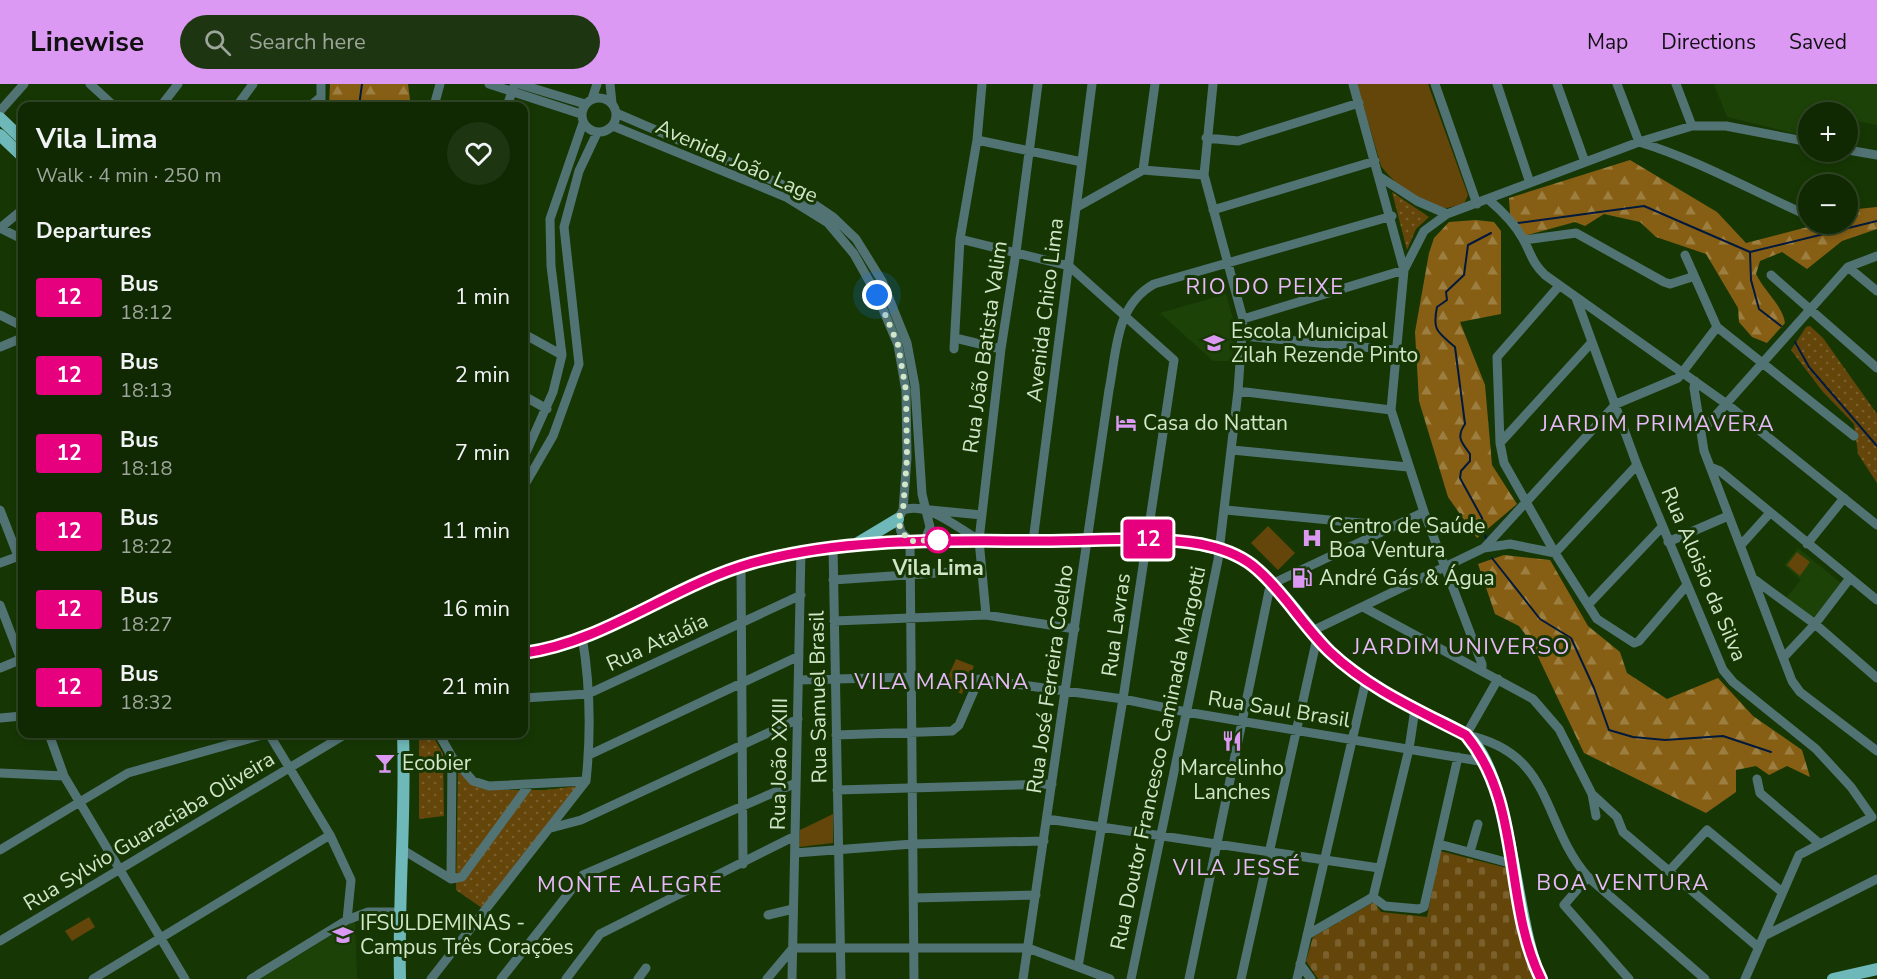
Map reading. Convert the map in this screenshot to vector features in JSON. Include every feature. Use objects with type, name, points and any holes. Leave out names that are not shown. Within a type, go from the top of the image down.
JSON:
[{"type":"main road","points":[[0,118],[18,135]]},
{"type":"main road","points":[[0,135],[18,152]]},
{"type":"main road","points":[[856,544],[901,514]]},
{"type":"main road","points":[[528,652],[555,647],[741,567],[801,550],[926,540],[1146,539],[1183,541],[1220,549],[1249,563],[1272,584],[1330,652],[1366,680],[1466,735],[1485,762],[1497,788],[1526,936],[1541,979]]},
{"type":"main road","points":[[400,979],[400,912],[405,800],[403,738]]},
{"type":"main road","points":[[1833,979],[1875,968]]},
{"type":"street","points":[[0,111],[24,84]]},
{"type":"street","points":[[90,84],[109,102]]},
{"type":"street","points":[[99,93],[105,84]]},
{"type":"street","points":[[164,102],[178,84]]},
{"type":"street","points":[[240,102],[253,84]]},
{"type":"street","points":[[321,84],[321,102]]},
{"type":"street","points":[[435,102],[440,84]]},
{"type":"street","points":[[489,84],[513,88],[582,119],[597,133]]},
{"type":"street","points":[[519,84],[588,102],[602,98],[612,103]]},
{"type":"street","points":[[528,449],[547,409],[562,355],[551,267],[550,219],[582,119],[597,84]]},
{"type":"street","points":[[528,479],[553,436],[579,364],[564,227],[579,171],[597,133],[613,126],[616,113],[612,103],[610,84]]},
{"type":"street","points":[[954,349],[960,239],[977,140],[982,84]]},
{"type":"street","name":"Rua João Batista Valim","points":[[986,615],[979,540],[1001,349],[1038,84]]},
{"type":"street","name":"Avenida Chico Lima","points":[[1033,541],[1092,84]]},
{"type":"street","points":[[1143,170],[1155,84]]},
{"type":"street","name":"Rua Doutor Francesco Caminada Margotti","points":[[1131,979],[1220,549],[1238,391],[1243,318],[1204,176],[1213,84]]},
{"type":"street","points":[[1353,84],[1392,216],[1404,270],[1391,410],[1408,467],[1444,568],[1482,664],[1482,671]]},
{"type":"street","points":[[1435,84],[1477,204]]},
{"type":"street","points":[[1497,84],[1530,183]]},
{"type":"street","points":[[1557,84],[1585,162]]},
{"type":"street","points":[[1617,84],[1639,142]]},
{"type":"street","points":[[1676,84],[1692,126]]},
{"type":"street","points":[[1206,138],[1238,141],[1359,104]]},
{"type":"street","name":"Avenida João Lage","points":[[616,113],[790,188],[833,217],[856,239],[882,281],[907,343],[915,386],[922,495],[930,527],[926,540]]},
{"type":"street","name":"Avenida João Lage","points":[[613,126],[786,197],[828,223],[854,254],[877,295],[898,345],[906,391],[907,458],[901,514]]},
{"type":"street","points":[[1243,318],[1404,270],[1424,231],[1447,214],[1639,142],[1692,126],[1726,126],[1798,140]]},
{"type":"street","points":[[977,140],[1082,162]]},
{"type":"street","points":[[1639,142],[1692,159],[1746,188],[1798,211]]},
{"type":"street","points":[[1858,152],[1877,155]]},
{"type":"street","points":[[1213,210],[1375,161]]},
{"type":"street","points":[[1077,207],[1143,170],[1204,176]]},
{"type":"street","points":[[1380,177],[1417,201],[1447,214]]},
{"type":"street","points":[[1489,200],[1504,213],[1524,240],[1536,267],[1559,286],[1728,405],[1877,525]]},
{"type":"street","points":[[18,213],[0,228],[18,237]]},
{"type":"street","points":[[1124,314],[1141,291],[1154,284],[1392,216]]},
{"type":"street","points":[[1524,240],[1576,233],[1664,282],[1670,284],[1692,277]]},
{"type":"street","name":"Rua Lavras","points":[[960,239],[1069,266],[1174,360],[1123,699],[1078,967]]},
{"type":"street","points":[[1684,255],[1716,327],[1854,436]]},
{"type":"street","points":[[1701,432],[1728,405],[1848,267],[1877,256]]},
{"type":"street","points":[[1848,267],[1877,291]]},
{"type":"street","points":[[1771,275],[1877,368]]},
{"type":"street","points":[[1559,286],[1497,357],[1500,443],[1504,463],[1555,553],[1597,619],[1634,643],[1639,641],[1687,585]]},
{"type":"street","name":"Rua Aloisio da Silva","points":[[1576,297],[1637,465],[1724,670],[1733,682],[1816,749],[1851,787],[1872,817],[1820,844]]},
{"type":"street","name":"Rua José Ferreira Coelho","points":[[1023,979],[1089,540],[1109,390],[1124,314]]},
{"type":"street","points":[[0,315],[18,324]]},
{"type":"street","points":[[1484,548],[1616,404],[1672,381],[1683,372],[1716,327]]},
{"type":"street","points":[[528,336],[562,355]]},
{"type":"street","points":[[1243,336],[1395,350]]},
{"type":"street","points":[[955,338],[1001,349]]},
{"type":"street","points":[[0,347],[18,340]]},
{"type":"street","points":[[1500,443],[1592,342]]},
{"type":"street","points":[[1695,381],[1694,388],[1701,432],[1710,466],[1795,687],[1877,751]]},
{"type":"street","points":[[1238,391],[1391,410]]},
{"type":"street","points":[[528,398],[547,409]]},
{"type":"street","points":[[1232,450],[1408,467]]},
{"type":"street","points":[[1555,553],[1637,465]]},
{"type":"street","points":[[1710,466],[1720,471],[1769,514],[1877,600]]},
{"type":"street","points":[[1807,544],[1844,498]]},
{"type":"street","points":[[914,979],[910,541],[901,531],[901,514],[914,506],[927,510],[982,515]]},
{"type":"street","points":[[0,510],[18,550]]},
{"type":"street","points":[[927,510],[979,540]]},
{"type":"street","points":[[1226,510],[1391,526]]},
{"type":"street","points":[[1189,979],[1272,584],[1424,512]]},
{"type":"street","points":[[1741,546],[1769,514]]},
{"type":"street","points":[[1668,542],[1728,516]]},
{"type":"street","points":[[1588,605],[1662,527]]},
{"type":"street","points":[[1241,979],[1297,730],[1314,634],[1363,607],[1484,548],[1510,544],[1555,553]]},
{"type":"street","name":"Rua Samuel Brasil","points":[[832,546],[841,979]]},
{"type":"street","name":"Rua João XXIII","points":[[792,979],[801,550]]},
{"type":"street","points":[[0,563],[18,556]]},
{"type":"street","points":[[741,567],[743,864]]},
{"type":"street","points":[[833,580],[980,570]]},
{"type":"street","points":[[1784,657],[1815,624],[1850,578]]},
{"type":"street","points":[[1755,580],[1815,624],[1877,678]]},
{"type":"street","name":"Rua Ataláia","points":[[528,698],[588,694],[801,595]]},
{"type":"street","points":[[0,605],[18,651]]},
{"type":"street","points":[[1363,607],[1533,699],[1549,714],[1592,794],[1596,816]]},
{"type":"street","points":[[834,621],[986,615],[1075,629]]},
{"type":"street","points":[[435,978],[586,781],[589,755],[588,694],[582,636]]},
{"type":"street","points":[[589,755],[799,656]]},
{"type":"street","points":[[0,668],[18,662]]},
{"type":"street","points":[[798,680],[911,677]]},
{"type":"street","name":"Rua Saul Brasil","points":[[912,733],[952,731],[959,725],[979,679],[1123,699],[1242,722],[1485,762]]},
{"type":"street","points":[[1498,679],[1466,735],[1480,738],[1508,751],[1537,779],[1573,861],[1588,878],[1705,979]]},
{"type":"street","points":[[1297,979],[1322,860],[1366,680]]},
{"type":"street","points":[[1307,935],[1372,897],[1409,749],[1415,709]]},
{"type":"street","points":[[0,718],[18,716]]},
{"type":"street","points":[[550,828],[581,820],[798,719]]},
{"type":"street","points":[[836,735],[912,733]]},
{"type":"street","points":[[50,738],[64,776],[79,803],[185,979]]},
{"type":"street","points":[[0,850],[128,774],[254,738]]},
{"type":"street","points":[[270,738],[330,835],[351,880],[347,921]]},
{"type":"street","name":"Rua Sylvio Guaraciaba Oliveira","points":[[0,941],[339,738]]},
{"type":"street","points":[[441,738],[452,757],[473,781],[489,786],[586,781]]},
{"type":"street","points":[[451,879],[452,757]]},
{"type":"street","points":[[1372,897],[1385,906],[1419,909],[1424,905],[1458,757]]},
{"type":"street","points":[[0,773],[64,776]]},
{"type":"street","points":[[1744,979],[1799,855],[1820,844],[1760,793],[1758,779]]},
{"type":"street","points":[[501,979],[583,875],[796,783]]},
{"type":"street","points":[[837,790],[1052,784]]},
{"type":"street","points":[[402,850],[451,879],[462,877],[529,785]]},
{"type":"street","points":[[1592,794],[1617,817],[1623,832],[1758,946]]},
{"type":"street","points":[[1047,819],[1379,868]]},
{"type":"street","points":[[1470,852],[1478,824]]},
{"type":"street","points":[[1669,871],[1707,830],[1782,892]]},
{"type":"street","points":[[93,979],[330,835]]},
{"type":"street","points":[[566,979],[600,934],[795,836]]},
{"type":"street","points":[[795,853],[913,844],[1044,841]]},
{"type":"street","points":[[1439,844],[1513,864]]},
{"type":"street","points":[[1588,878],[1564,905],[1629,979]]},
{"type":"street","points":[[1764,936],[1877,879]]},
{"type":"street","points":[[914,898],[1036,895]]},
{"type":"street","points":[[768,915],[794,909]]},
{"type":"street","points":[[251,979],[347,921],[368,912],[400,912]]},
{"type":"street","points":[[767,979],[793,948],[1028,948],[1110,979]]},
{"type":"street","points":[[1300,964],[1311,979]]},
{"type":"street","points":[[638,979],[646,968]]},
{"type":"shaded area","points":[[1714,84],[1877,84],[1877,125],[1858,122],[1858,102],[1798,102],[1798,134],[1727,117]]},
{"type":"shaded area","name":"Escola Municipal Zilah Rezende Pinto","points":[[1226,294],[1235,326],[1232,361],[1213,361],[1160,313]]},
{"type":"shaded area","points":[[1798,548],[1842,584],[1813,621],[1786,598],[1801,580],[1784,565]]},
{"type":"shaded area","name":"IFSULDEMINAS - Campus Três Corações","points":[[355,920],[357,979],[259,979],[308,950]]},
{"type":"green space","points":[[330,84],[408,84],[410,100],[414,102],[329,102]]},
{"type":"green space","points":[[1357,84],[1428,84],[1468,195],[1464,204],[1443,208],[1424,203],[1386,173],[1381,166]]},
{"type":"green space","points":[[1630,160],[1717,212],[1746,243],[1798,229],[1798,234],[1858,234],[1858,209],[1877,207],[1877,229],[1842,241],[1807,269],[1782,252],[1760,261],[1756,274],[1781,311],[1785,323],[1767,343],[1752,337],[1739,322],[1738,308],[1706,254],[1656,237],[1640,222],[1604,214],[1585,226],[1575,222],[1524,236],[1510,214],[1509,198]]},
{"type":"green space","points":[[1392,192],[1429,217],[1416,229],[1407,250]]},
{"type":"green space","points":[[1476,220],[1494,222],[1501,231],[1501,314],[1460,322],[1485,385],[1492,465],[1517,504],[1477,538],[1448,497],[1419,401],[1415,332],[1429,253],[1434,238],[1449,222]]},
{"type":"green space","points":[[1810,326],[1823,338],[1877,414],[1877,483],[1858,454],[1854,424],[1823,392],[1791,350],[1806,327]]},
{"type":"green space","points":[[1268,526],[1295,553],[1278,570],[1251,543]]},
{"type":"green space","points":[[1797,552],[1810,562],[1800,576],[1787,565]]},
{"type":"green space","points":[[1504,555],[1550,560],[1588,626],[1620,652],[1627,673],[1667,699],[1718,678],[1753,716],[1802,750],[1810,777],[1787,766],[1769,775],[1756,766],[1736,770],[1736,792],[1706,813],[1584,753],[1531,642],[1519,626],[1495,614],[1478,564]]},
{"type":"green space","points":[[956,659],[974,666],[962,694],[944,686]]},
{"type":"green space","points":[[419,738],[434,738],[443,754],[444,816],[419,819]]},
{"type":"green space","points":[[458,769],[489,790],[545,790],[578,786],[482,908],[456,890]]},
{"type":"green space","points":[[833,814],[833,843],[799,847],[800,830]]},
{"type":"green space","points":[[1440,851],[1507,868],[1526,956],[1535,979],[1318,979],[1306,961],[1313,937],[1374,902],[1381,912],[1427,917]]},
{"type":"green space","points":[[89,917],[95,927],[72,941],[65,931]]},
{"type":"waterway","points":[[360,102],[362,84]]},
{"type":"waterway","points":[[1518,223],[1644,206],[1750,252]]},
{"type":"waterway","points":[[1750,252],[1877,221]]},
{"type":"waterway","points":[[1486,539],[1482,518],[1460,478],[1461,471],[1470,461],[1470,454],[1460,436],[1465,424],[1455,347],[1441,334],[1435,321],[1437,307],[1447,300],[1446,292],[1464,275],[1468,245],[1491,233]]},
{"type":"waterway","points":[[1750,252],[1751,280],[1759,309],[1781,326]]},
{"type":"waterway","points":[[1795,342],[1809,367],[1877,446]]},
{"type":"waterway","points":[[1492,558],[1540,619],[1571,638],[1594,688],[1609,730],[1633,737],[1665,740],[1723,736],[1771,752]]},
{"type":"bus line","name":"12","points":[[528,653],[555,647],[585,635],[749,563],[801,550],[918,541],[1146,539],[1183,541],[1220,549],[1258,570],[1330,652],[1366,680],[1466,735],[1477,747],[1497,788],[1526,936],[1541,979]]},
{"type":"place","name":"Escola Municipal Zilah Rezende Pinto","points":[[1214,343]]},
{"type":"place","name":"Casa do Nattan","points":[[1126,423]]},
{"type":"place","name":"Centro de Saúde Boa Ventura","points":[[1312,538]]},
{"type":"place","name":"Vila Lima","points":[[938,540]]},
{"type":"place","name":"André Gás & Água","points":[[1302,578]]},
{"type":"place","name":"Marcelinho Lanches","points":[[1232,741]]},
{"type":"place","name":"Ecobier","points":[[385,763]]},
{"type":"place","name":"IFSULDEMINAS - Campus Três Corações","points":[[343,935]]},
{"type":"district","name":"RIO DO PEIXE","points":[[1265,286]]},
{"type":"district","name":"JARDIM PRIMAVERA","points":[[1658,423]]},
{"type":"district","name":"JARDIM UNIVERSO","points":[[1462,646]]},
{"type":"district","name":"VILA MARIANA","points":[[942,681]]},
{"type":"district","name":"VILA JESSÉ","points":[[1237,867]]},
{"type":"district","name":"BOA VENTURA","points":[[1623,882]]},
{"type":"district","name":"MONTE ALEGRE","points":[[630,884]]},
{"type":"route","points":[[877,295],[898,345],[906,391],[907,458],[903,510],[898,519],[901,531],[910,541],[938,540]]}]
